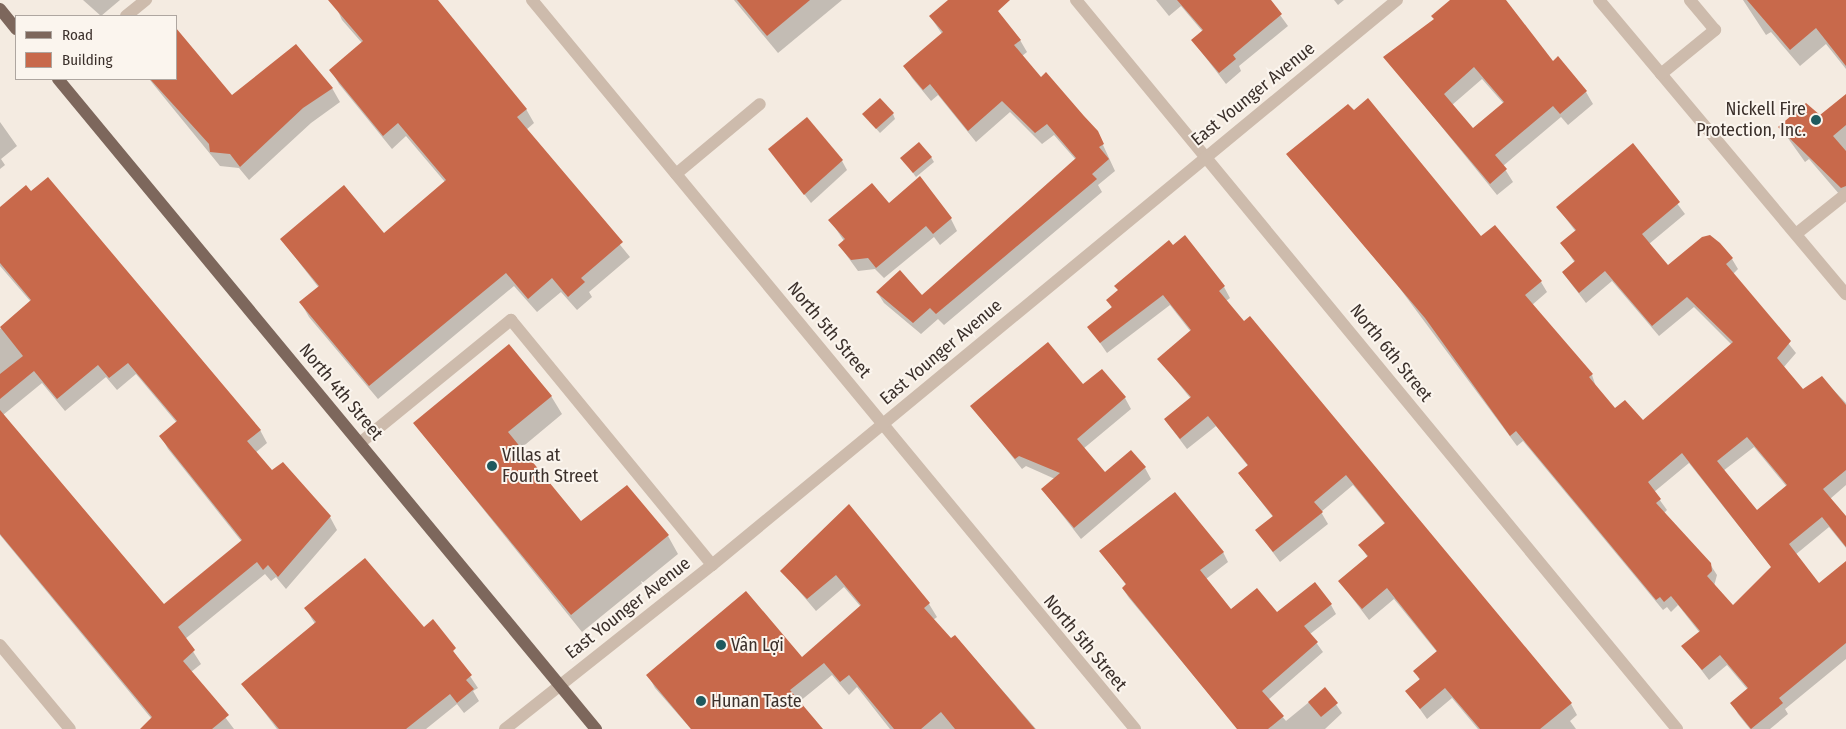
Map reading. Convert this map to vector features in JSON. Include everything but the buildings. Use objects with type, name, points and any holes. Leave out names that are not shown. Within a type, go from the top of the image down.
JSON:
[{"type":"main road","points":[[0,9],[15,28]]},
{"type":"main road","name":"North 4th Street","points":[[59,80],[596,729]]},
{"type":"street","points":[[127,15],[146,0]]},
{"type":"street","name":"North 5th Street","points":[[533,0],[881,425],[1135,729]]},
{"type":"street","name":"North 6th Street","points":[[1076,0],[1206,154],[1677,729]]},
{"type":"street","name":"East Younger Avenue","points":[[505,729],[712,565],[1206,154],[1396,0]]},
{"type":"street","points":[[1599,0],[1846,294]]},
{"type":"street","points":[[1662,74],[1716,30],[1690,0]]},
{"type":"street","points":[[676,174],[760,104]]},
{"type":"street","points":[[1796,234],[1846,194]]},
{"type":"street","points":[[360,443],[511,320],[712,565]]},
{"type":"street","points":[[0,645],[70,729]]},
{"type":"place","name":"Nickell Fire Protection, Inc.","points":[[1816,120]]},
{"type":"place","name":"Villas at Fourth Street","points":[[492,466]]},
{"type":"place","name":"Vân Lợi","points":[[721,645]]},
{"type":"place","name":"Hunan Taste","points":[[701,701]]}]
